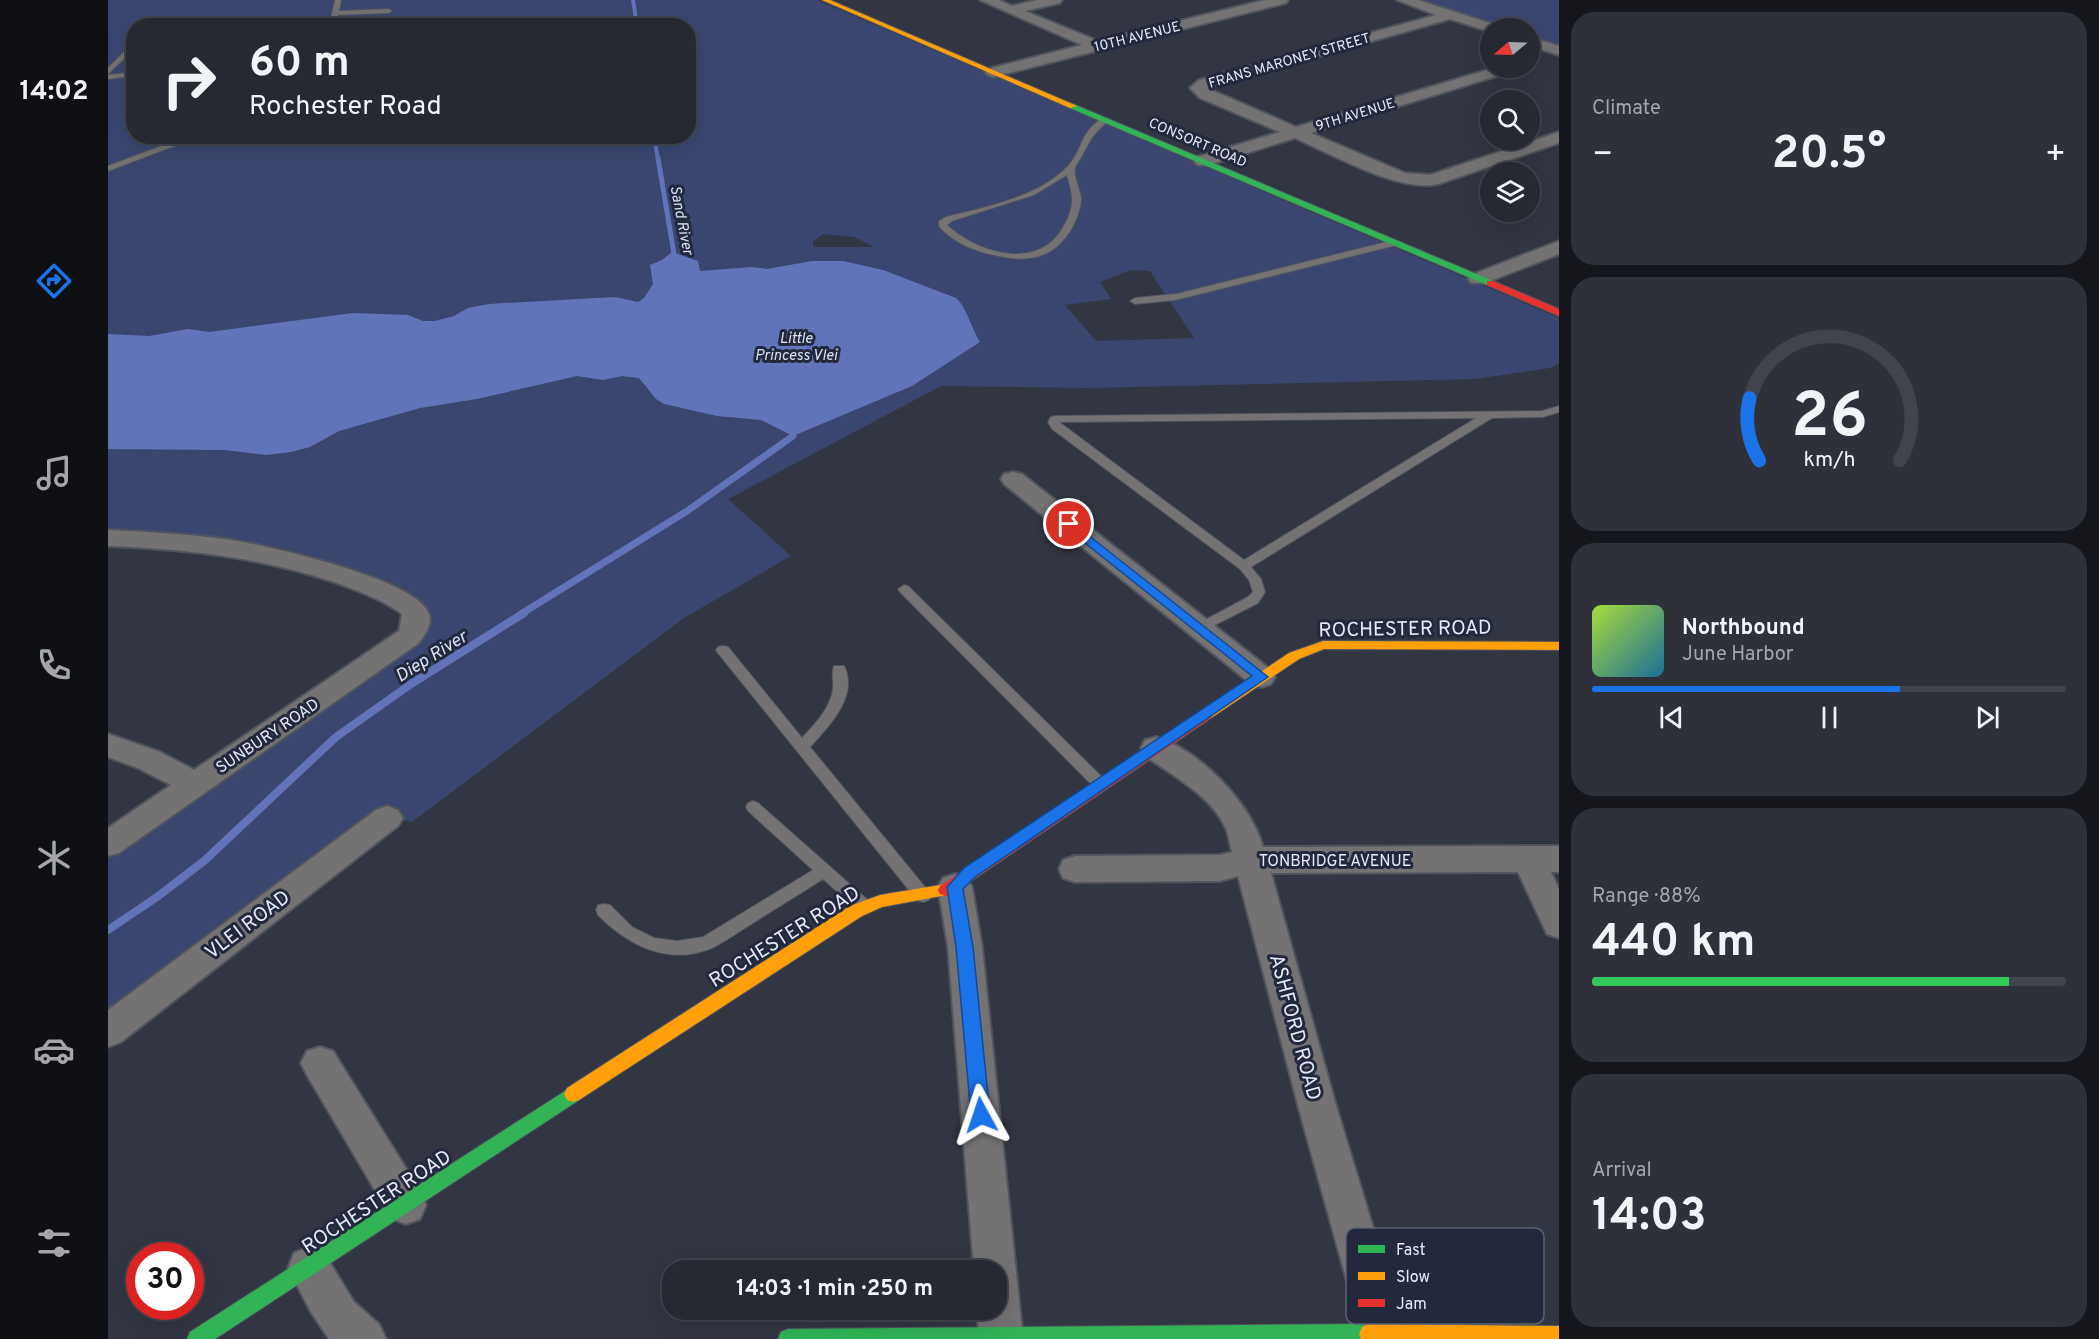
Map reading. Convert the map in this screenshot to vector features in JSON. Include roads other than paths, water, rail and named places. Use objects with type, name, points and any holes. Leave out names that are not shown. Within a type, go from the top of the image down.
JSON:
[{"type":"street","name":"CONSORT ROAD","points":[[825,0],[1559,313]]},
{"type":"street","points":[[987,0],[1096,46]]},
{"type":"street","points":[[1011,10],[1055,0]]},
{"type":"street","name":"10TH AVENUE","points":[[993,72],[1281,0]]},
{"type":"street","points":[[1404,0],[1480,24]]},
{"type":"street","name":"FRANS MARONEY STREET","points":[[1296,132],[1206,95],[1199,90],[1199,86],[1451,15]]},
{"type":"street","points":[[1540,44],[1559,51]]},
{"type":"street","points":[[1540,58],[1559,51]]},
{"type":"street","name":"9TH AVENUE","points":[[1203,161],[1480,76]]},
{"type":"street","points":[[1296,132],[1400,177],[1424,181],[1559,137]]},
{"type":"street","points":[[1478,279],[1559,247]]},
{"type":"street","points":[[1013,479],[1261,677]]},
{"type":"street","name":"SUNBURY ROAD","points":[[108,538],[220,547],[304,564],[394,597],[413,609],[417,619],[416,628],[409,637],[108,844]]},
{"type":"street","name":"ROCHESTER ROAD","points":[[196,1339],[309,1268],[864,906],[895,898],[939,892],[1294,656],[1323,645],[1559,646]]},
{"type":"street","points":[[108,745],[149,760],[195,783]]},
{"type":"street","name":"ASHFORD ROAD","points":[[1156,748],[1226,803],[1242,828],[1353,1228]]},
{"type":"street","name":"VLEI ROAD","points":[[108,1030],[387,818]]},
{"type":"street","points":[[1544,859],[1559,924]]},
{"type":"street","name":"TONBRIDGE AVENUE","points":[[1075,869],[1220,868],[1251,860],[1544,859]]},
{"type":"street","points":[[939,892],[965,947],[994,1260]]},
{"type":"street","points":[[320,1063],[406,1205]]},
{"type":"street","points":[[309,1268],[338,1317],[348,1329],[364,1339]]},
{"type":"street","points":[[999,1320],[1001,1338]]},
{"type":"street","points":[[788,1339],[1559,1336]]},
{"type":"lane","points":[[334,18],[338,0]]},
{"type":"lane","points":[[335,13],[389,11]]},
{"type":"lane","points":[[108,72],[126,53]]},
{"type":"lane","points":[[108,77],[126,75]]},
{"type":"lane","points":[[1071,168],[1077,195],[1076,206],[1066,228],[1045,252],[1018,256],[975,248],[958,241],[943,226],[942,223],[949,219],[1001,205],[1029,193],[1071,168],[1089,131],[1105,120]]},
{"type":"lane","points":[[108,169],[175,144]]},
{"type":"lane","points":[[1135,301],[1176,297],[1394,243]]},
{"type":"lane","points":[[1199,629],[1253,600],[1259,592],[1255,579],[1244,567],[1056,427],[1053,422],[1055,419],[1543,414],[1559,409]]},
{"type":"lane","points":[[1244,567],[1492,413]]},
{"type":"lane","points":[[1431,414],[1449,425],[1455,431],[1455,436]]},
{"type":"lane","points":[[904,589],[1101,785]]},
{"type":"lane","points":[[723,650],[803,746],[939,892]]},
{"type":"lane","points":[[803,746],[840,700],[843,683],[839,669]]},
{"type":"lane","points":[[753,807],[864,906]]},
{"type":"lane","points":[[604,910],[627,934],[649,944],[669,949],[689,948],[708,942],[824,871]]},
{"type":"water","name":"Little Princess Vlei","points":[[672,252],[698,261],[700,271],[752,267],[767,269],[812,261],[843,261],[883,270],[956,298],[963,306],[980,342],[912,386],[793,436],[761,420],[717,416],[664,404],[656,399],[639,378],[622,376],[603,380],[577,376],[477,399],[420,408],[339,431],[310,447],[291,452],[266,455],[224,450],[108,449],[108,334],[149,336],[188,329],[209,332],[353,313],[408,315],[423,321],[435,321],[454,316],[468,308],[489,304],[615,297],[638,302],[644,298],[653,284],[650,265],[662,260]]},
{"type":"waterway","name":"Sand River","points":[[633,0],[636,18]]},
{"type":"waterway","name":"Sand River","points":[[655,144],[658,160]]},
{"type":"waterway","name":"Sand River","points":[[658,158],[675,260]]},
{"type":"waterway","name":"Diep River","points":[[521,614],[687,511],[793,436],[793,426]]},
{"type":"waterway","name":"Diep River","points":[[108,930],[157,897],[204,861],[336,737],[411,684],[524,613]]}]
